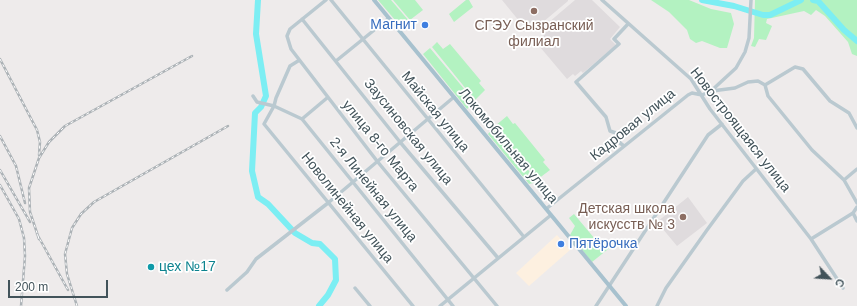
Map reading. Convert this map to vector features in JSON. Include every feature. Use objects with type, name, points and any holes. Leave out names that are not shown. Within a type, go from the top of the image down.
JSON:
[{"type":"main road","name":"Локомобильная улица","points":[[374,0],[626,306]]},
{"type":"street","name":"улица 8-го Марта","points":[[326,0],[290,29],[287,36],[291,49],[298,61],[377,161],[497,306]]},
{"type":"street","name":"Майская улица","points":[[330,0],[426,120],[524,237]]},
{"type":"street","name":"Новостроящаяся улица","points":[[602,0],[691,79],[722,124],[811,239],[843,288]]},
{"type":"street","name":"Кадровая улица","points":[[546,209],[688,95],[692,93],[702,95],[711,91],[736,68],[745,52],[749,38],[751,0]]},
{"type":"street","points":[[336,61],[388,18]]},
{"type":"street","name":"Заусиновская улица","points":[[302,19],[400,142],[498,258]]},
{"type":"street","points":[[624,146],[620,143],[616,133],[610,131],[606,117],[576,82],[619,44],[614,40],[628,24]]},
{"type":"street","points":[[274,106],[290,66],[298,61]]},
{"type":"street","points":[[765,85],[795,67],[803,69],[830,101],[849,113],[857,128]]},
{"type":"street","points":[[711,91],[735,88],[753,81],[758,81],[765,85],[768,96],[812,150],[844,180],[857,203]]},
{"type":"street","name":"2-я Линейная улица","points":[[253,96],[257,102],[274,106],[302,119],[453,306]]},
{"type":"street","points":[[227,290],[247,272],[256,259],[328,203],[454,97]]},
{"type":"street","points":[[302,119],[327,98]]},
{"type":"street","name":"Новолинейная улица","points":[[274,106],[264,124],[413,306]]},
{"type":"street","points":[[596,306],[708,135],[722,124]]},
{"type":"street","points":[[657,306],[666,288],[707,230],[743,181],[756,168]]},
{"type":"street","points":[[844,180],[857,169]]},
{"type":"street","points":[[811,239],[853,213],[857,207]]},
{"type":"street","points":[[853,213],[857,221]]},
{"type":"street","points":[[440,306],[551,215]]},
{"type":"street","points":[[356,288],[370,306]]},
{"type":"shaded area","name":"СГЭУ Сызранский филиал","points":[[502,0],[568,1],[536,28],[531,22],[524,27]]},
{"type":"shaded area","points":[[575,0],[592,0],[620,27],[610,39],[616,45],[583,73],[581,71],[575,76],[573,74],[567,79],[540,47],[545,42],[542,28]]},
{"type":"shaded area","name":"Детская школа искусств № 3","points":[[688,197],[707,223],[677,246],[657,222]]},
{"type":"shaded area","points":[[557,235],[570,250],[529,286],[516,273]]},
{"type":"green space","points":[[378,0],[391,0],[409,21],[401,27]]},
{"type":"green space","points":[[393,0],[415,0],[423,10],[410,20]]},
{"type":"green space","points":[[466,0],[469,0],[473,7],[454,22],[449,14]]},
{"type":"green space","points":[[651,0],[689,0],[711,9],[731,13],[734,24],[727,48],[720,48],[702,41],[696,43],[690,39],[687,30],[669,12]]},
{"type":"green space","points":[[755,0],[857,0],[857,56],[852,54],[848,42],[825,16],[816,10],[811,15],[804,11],[767,19],[766,23],[772,26],[766,40],[759,39],[755,47],[751,46],[754,38]]},
{"type":"green space","points":[[437,42],[443,49],[450,44],[481,81],[479,83],[485,90],[475,100],[432,47]]},
{"type":"green space","points":[[430,48],[475,102],[467,109],[423,54]]},
{"type":"green space","points":[[507,116],[513,124],[515,123],[545,160],[543,162],[550,170],[538,179],[495,126]]},
{"type":"green space","points":[[493,128],[536,181],[529,184],[488,134]]},
{"type":"green space","points":[[574,214],[595,239],[612,246],[592,262],[570,235],[575,226],[569,218]]},
{"type":"waterway","points":[[258,0],[256,34],[266,96],[261,107],[255,113],[252,171],[258,197],[268,204],[295,233],[312,243],[320,244],[335,259],[336,280],[328,295],[319,306]]},
{"type":"waterway","points":[[702,0],[734,6],[763,15],[770,15],[801,0]]},
{"type":"waterway","points":[[813,0],[818,1],[844,30],[857,41]]},
{"type":"railway","points":[[39,239],[30,212],[29,188],[39,158],[49,142],[65,126],[192,56]]},
{"type":"railway","points":[[0,59],[37,130],[40,142],[39,155]]},
{"type":"railway","points":[[77,306],[67,274],[65,254],[72,228],[81,214],[94,202],[228,126]]},
{"type":"railway","points":[[0,136],[16,166],[25,203]]},
{"type":"railway","points":[[0,170],[30,222]]},
{"type":"railway","points":[[0,185],[19,219],[24,238],[25,256],[21,306]]},
{"type":"railway","points":[[37,234],[68,290]]},
{"type":"place","name":"СГЭУ Сызранский филиал","points":[[534,11]]},
{"type":"place","name":"Магнит","points":[[425,25]]},
{"type":"place","name":"Детская школа искусств № 3","points":[[683,217]]},
{"type":"place","name":"Пятёрочка","points":[[561,244]]},
{"type":"place","name":"цех №17","points":[[151,267]]}]
